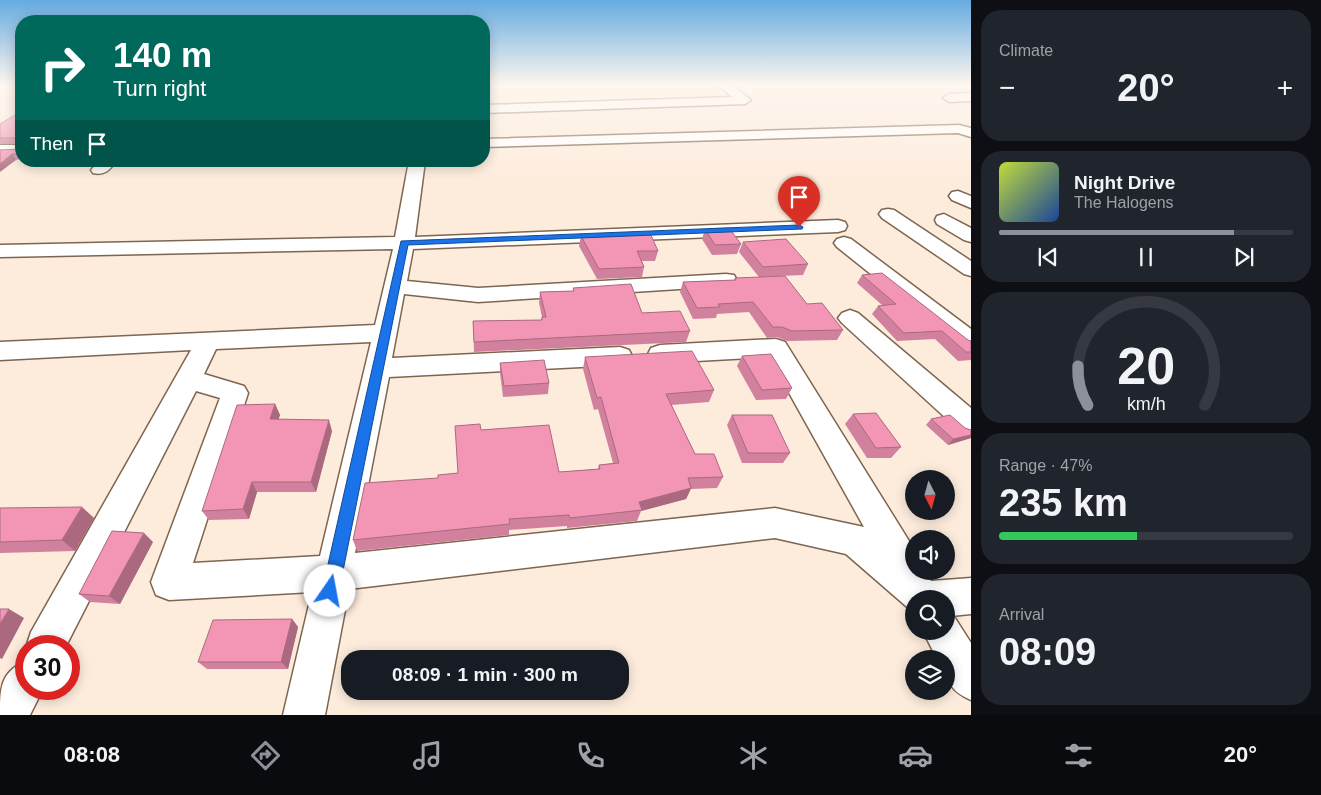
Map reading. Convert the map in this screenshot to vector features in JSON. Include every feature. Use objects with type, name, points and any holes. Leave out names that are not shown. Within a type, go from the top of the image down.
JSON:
[{"type":"street","points":[[490,143],[959,129],[971,132]]},
{"type":"street","points":[[0,150],[15,150]]},
{"type":"street","points":[[304,715],[404,243],[416,167]]},
{"type":"street","points":[[888,214],[971,270]]},
{"type":"street","points":[[944,220],[971,236]]},
{"type":"street","points":[[0,251],[841,234],[971,341]]},
{"type":"street","points":[[395,286],[478,295],[726,280]]},
{"type":"street","points":[[850,318],[971,424]]},
{"type":"street","points":[[0,351],[385,333]]},
{"type":"street","points":[[51,635],[208,341]]},
{"type":"street","points":[[378,368],[776,348],[918,590]]},
{"type":"street","points":[[189,379],[235,393],[169,582],[334,573],[775,523],[855,540],[913,590]]},
{"type":"street","points":[[955,597],[971,596]]},
{"type":"street","points":[[947,640],[971,680]]},
{"type":"street","points":[[8,715],[16,700]]},
{"type":"building","points":[[11,117],[15,117],[15,138],[0,138],[0,124]]},
{"type":"building","points":[[15,149],[15,154],[12,154],[0,164],[0,150]]},
{"type":"building","points":[[729,228],[741,244],[715,245],[705,229]]},
{"type":"building","points":[[615,233],[650,233],[658,251],[637,251],[644,267],[599,269],[581,236]]},
{"type":"building","points":[[786,239],[808,264],[763,267],[743,242]]},
{"type":"building","points":[[882,273],[971,341],[971,352],[966,352],[942,331],[904,333],[878,306],[896,304],[862,275]]},
{"type":"building","points":[[785,276],[807,304],[822,303],[843,330],[792,331],[782,327],[773,327],[753,302],[718,304],[720,307],[697,308],[683,282],[736,280],[735,278]]},
{"type":"building","points":[[631,284],[642,313],[680,311],[690,331],[474,342],[473,321],[542,320],[542,317],[546,317],[540,292],[574,291],[573,288]]},
{"type":"building","points":[[692,351],[714,390],[666,394],[695,454],[714,454],[723,477],[688,478],[691,488],[639,502],[642,510],[570,518],[569,515],[509,519],[510,524],[353,540],[365,483],[438,478],[438,475],[458,473],[455,426],[480,424],[481,430],[549,425],[559,472],[600,469],[599,465],[619,463],[601,397],[597,398],[585,357]]},
{"type":"building","points":[[771,354],[792,388],[762,390],[742,356]]},
{"type":"building","points":[[544,360],[549,383],[504,386],[500,363]]},
{"type":"building","points":[[275,404],[270,419],[329,420],[311,482],[252,482],[243,509],[202,511],[237,405]]},
{"type":"building","points":[[876,413],[901,447],[876,448],[853,414]]},
{"type":"building","points":[[732,415],[772,415],[790,453],[748,453]]},
{"type":"building","points":[[950,415],[965,428],[971,430],[971,435],[953,439],[931,419]]},
{"type":"building","points":[[82,507],[62,540],[0,542],[0,508]]},
{"type":"building","points":[[112,531],[144,533],[109,596],[79,594]]},
{"type":"building","points":[[0,609],[9,609],[0,624]]},
{"type":"building","points":[[292,619],[281,662],[198,662],[213,620]]},
{"type":"route","points":[[330,591],[404,243],[799,227]]}]
